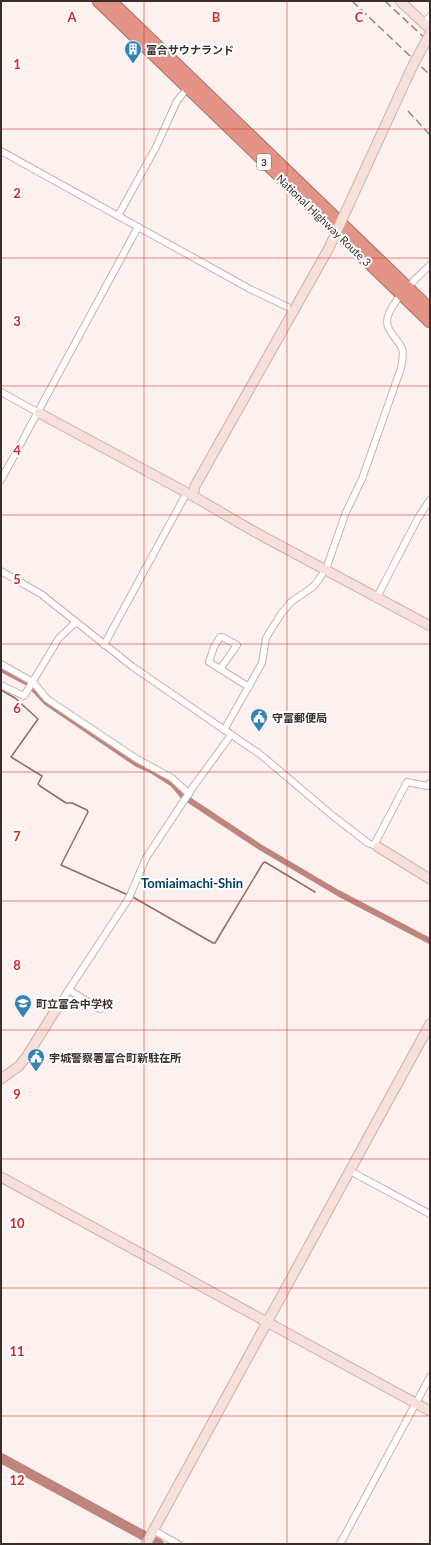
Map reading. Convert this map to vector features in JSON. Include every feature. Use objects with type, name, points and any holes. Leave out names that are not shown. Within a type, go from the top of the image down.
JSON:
[{"type":"highway","name":"National Highway Route 3","points":[[98,1],[190,84],[405,291],[430,322]]},
{"type":"highway","name":"National Highway Route 3","points":[[111,1],[190,84]]},
{"type":"highway","name":"National Highway Route 3","points":[[405,291],[430,309]]},
{"type":"street","points":[[400,1],[427,26],[430,16]]},
{"type":"street","points":[[104,645],[144,569],[190,495],[329,248],[413,65],[430,34]]},
{"type":"street","points":[[118,216],[156,147],[177,101],[190,84]]},
{"type":"street","points":[[1,151],[250,289],[294,310]]},
{"type":"street","points":[[1,480],[138,227]]},
{"type":"street","points":[[224,730],[262,663],[266,638],[281,614],[291,602],[314,586],[326,569],[346,512],[362,479],[401,368],[403,356],[402,347],[388,328],[386,322],[393,306],[430,265]]},
{"type":"street","points":[[1,392],[430,626]]},
{"type":"street","points":[[382,599],[418,518],[430,500]]},
{"type":"street","points":[[1,571],[41,594],[133,667],[261,755],[332,816],[368,843],[376,846],[430,879]]},
{"type":"street","points":[[1,685],[24,696],[60,638],[76,622]]},
{"type":"street","points":[[221,668],[237,645],[224,637],[220,637],[216,642],[209,661],[215,667],[221,668],[249,687]]},
{"type":"street","points":[[1,664],[32,685],[59,708],[137,759],[172,778],[187,797]]},
{"type":"street","points":[[1,1079],[19,1066],[27,1056],[92,951],[129,898],[146,858],[231,735]]},
{"type":"street","points":[[376,846],[407,782],[422,787],[427,786],[430,782]]},
{"type":"street","points":[[69,990],[100,1009]]},
{"type":"street","points":[[146,1544],[430,1024]]},
{"type":"street","points":[[350,1171],[430,1214]]},
{"type":"street","points":[[1,1177],[430,1411]]},
{"type":"street","points":[[340,1544],[417,1404],[430,1377]]},
{"type":"street","points":[[152,1532],[178,1544]]},
{"type":"waterway","points":[[1,669],[28,683],[46,702],[137,764],[151,770],[173,784],[183,796],[260,847],[338,893],[430,941]]},
{"type":"waterway","points":[[1,690],[15,698],[38,719],[11,757],[42,776],[38,784],[40,786],[66,803],[72,803],[87,810],[88,812],[61,865],[128,895]]},
{"type":"waterway","points":[[131,896],[215,943],[263,863],[265,862],[315,892]]},
{"type":"waterway","points":[[1,1458],[159,1544]]},
{"type":"railway","points":[[352,1],[430,75]]},
{"type":"railway","points":[[385,1],[430,43]]},
{"type":"railway","points":[[408,111],[430,135]]},
{"type":"place","name":"富合サウナランド","points":[[133,64]]},
{"type":"place","name":"守富郵便局","points":[[259,732]]},
{"type":"place","name":"町立富合中学校","points":[[23,1018]]},
{"type":"place","name":"宇城警察署富合町新駐在所","points":[[36,1072]]},
{"type":"district","name":"Tomiaimachi-Shin","points":[[192,883]]}]
